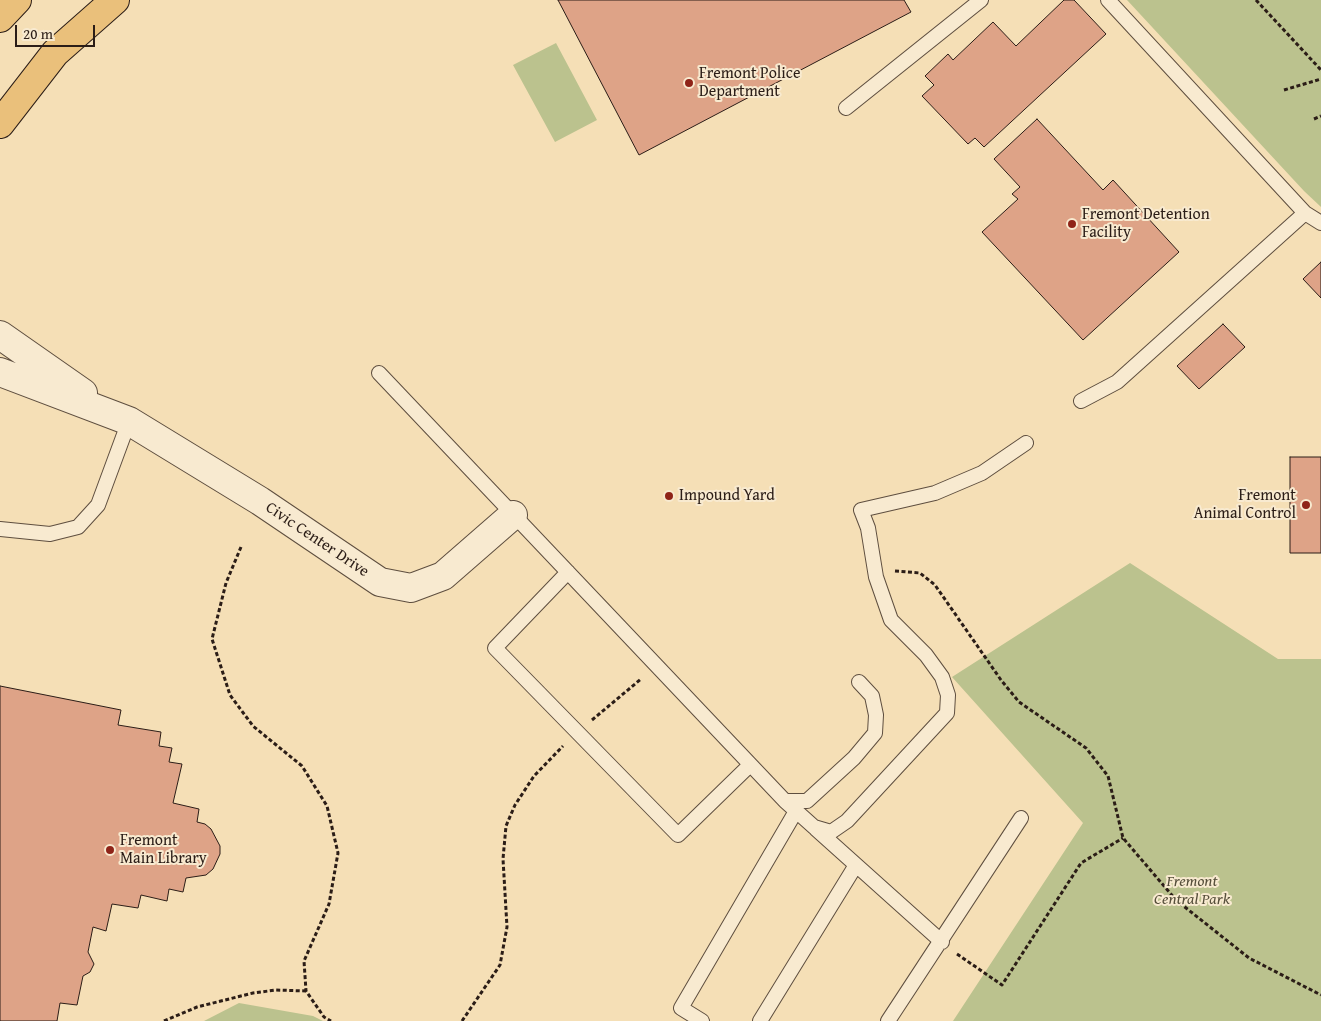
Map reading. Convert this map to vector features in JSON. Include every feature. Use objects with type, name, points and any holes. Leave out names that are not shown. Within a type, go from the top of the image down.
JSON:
[{"type":"main road","points":[[0,18],[17,0]]},
{"type":"main road","points":[[0,124],[56,53],[115,0]]},
{"type":"street","name":"Civic Center Drive","points":[[0,335],[123,419],[260,501],[380,582],[411,588],[442,576],[513,515]]},
{"type":"street","name":"Civic Center Drive","points":[[0,372],[123,419]]},
{"type":"lane","points":[[846,108],[980,0]]},
{"type":"lane","points":[[1108,0],[1305,213],[1321,223]]},
{"type":"lane","points":[[1081,401],[1117,382],[1305,213]]},
{"type":"lane","points":[[379,373],[750,765],[796,811],[942,942]]},
{"type":"lane","points":[[0,528],[50,534],[78,526],[98,505],[123,419]]},
{"type":"lane","points":[[814,827],[831,832],[847,821],[947,713],[948,695],[942,677],[926,655],[891,620],[876,577],[868,528],[861,510],[935,493],[982,473],[1026,442]]},
{"type":"lane","points":[[568,572],[495,648],[678,835],[750,765]]},
{"type":"lane","points":[[785,800],[807,800],[854,758],[875,733],[876,715],[872,696],[859,682]]},
{"type":"lane","points":[[702,1021],[681,1008],[796,811]]},
{"type":"lane","points":[[888,1021],[942,942],[1022,818]]},
{"type":"lane","points":[[760,1021],[856,865]]},
{"type":"path","points":[[1256,0],[1321,70]]},
{"type":"path","points":[[1284,90],[1321,79]]},
{"type":"path","points":[[1314,119],[1321,116]]},
{"type":"path","points":[[241,547],[226,583],[212,639],[230,695],[253,726],[302,766],[327,806],[338,853],[329,904],[304,962],[306,991],[324,1017],[331,1021]]},
{"type":"path","points":[[876,577],[896,571],[920,573],[935,585],[1001,680],[1019,702],[1086,748],[1108,776],[1123,838],[1143,863],[1183,906],[1249,958],[1321,995]]},
{"type":"path","points":[[462,1021],[500,965],[507,927],[503,859],[506,826],[515,805],[534,776],[577,732],[656,666]]},
{"type":"path","points":[[971,966],[1002,985],[1081,863],[1123,838]]},
{"type":"path","points":[[164,1021],[197,1007],[253,993],[276,990],[306,991]]},
{"type":"green space","points":[[1127,0],[1321,0],[1321,207],[1304,191]]},
{"type":"green space","points":[[556,43],[597,120],[555,142],[513,65]]},
{"type":"green space","name":"Fremont Central Park","points":[[1130,563],[1278,659],[1321,659],[1321,1021],[953,1021],[1083,823],[952,677]]},
{"type":"green space","points":[[239,1003],[313,1016],[323,1021],[204,1021]]},
{"type":"building","name":"Fremont Police Department","points":[[558,0],[904,0],[911,12],[639,155]]},
{"type":"building","points":[[1064,0],[1074,0],[1106,34],[984,147],[975,138],[968,144],[922,96],[934,85],[925,76],[948,54],[953,60],[993,22],[1016,46]]},
{"type":"building","name":"Fremont Detention Facility","points":[[1037,119],[1103,190],[1113,180],[1179,252],[1083,340],[982,232],[1018,199],[1012,194],[1020,187],[994,159]]},
{"type":"building","points":[[1321,262],[1321,298],[1303,279]]},
{"type":"building","points":[[1223,324],[1245,347],[1199,389],[1177,366]]},
{"type":"building","name":"Fremont Animal Control","points":[[1290,457],[1321,457],[1321,553],[1290,553]]},
{"type":"building","name":"Fremont Main Library","points":[[0,686],[121,710],[118,725],[161,732],[159,746],[172,748],[169,762],[182,764],[173,803],[199,809],[197,822],[205,824],[211,829],[220,846],[220,854],[213,869],[206,875],[186,878],[183,892],[169,889],[167,901],[141,895],[138,908],[112,904],[106,931],[93,927],[88,952],[94,964],[90,972],[83,976],[77,1005],[60,1003],[57,1021],[0,1021]]},
{"type":"place","name":"Fremont Police Department","points":[[689,83]]},
{"type":"place","name":"Fremont Detention Facility","points":[[1072,224]]},
{"type":"place","name":"Impound Yard","points":[[669,496]]},
{"type":"place","name":"Fremont Animal Control","points":[[1306,505]]},
{"type":"place","name":"Fremont Main Library","points":[[110,850]]}]
